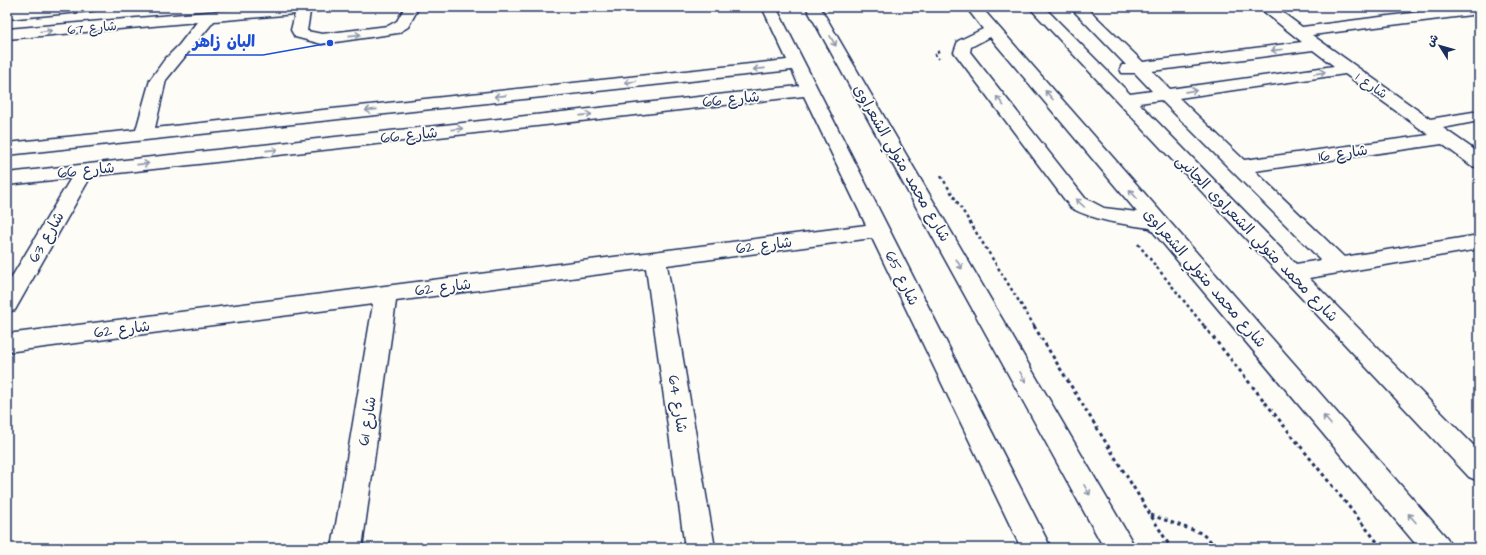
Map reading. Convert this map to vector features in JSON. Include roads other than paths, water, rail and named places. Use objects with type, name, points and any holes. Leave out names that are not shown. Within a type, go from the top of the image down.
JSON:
[{"type":"street","name":"شارع 67","points":[[7,14],[90,7]]},
{"type":"street","name":"شارع 67","points":[[7,34],[320,7]]},
{"type":"street","points":[[303,8],[299,30],[301,34],[322,39],[392,30],[406,21],[412,7]]},
{"type":"street","name":"شارع 65","points":[[769,7],[1036,548]]},
{"type":"street","name":"شارع محمد متولي الشعراوى","points":[[813,7],[1120,548]]},
{"type":"street","name":"شارع محمد متولي الشعراوى","points":[[973,7],[1437,548]]},
{"type":"street","name":"شارع محمد متولي الشعراوى الجانبى","points":[[1036,7],[1479,469]]},
{"type":"street","points":[[1080,7],[1138,68],[1339,265]]},
{"type":"street","name":"شارع 1","points":[[1265,7],[1348,69],[1479,162]]},
{"type":"street","points":[[1298,32],[1479,9]]},
{"type":"street","points":[[144,134],[158,80],[171,62],[185,48],[209,17]]},
{"type":"street","points":[[993,30],[964,44],[962,52],[1078,203],[1093,212],[1157,222]]},
{"type":"street","points":[[1100,73],[1316,45]]},
{"type":"street","name":"شارع 66","points":[[7,149],[798,64]]},
{"type":"street","points":[[1125,100],[1348,69]]},
{"type":"street","name":"شارع 66","points":[[7,179],[810,90]]},
{"type":"street","points":[[1428,125],[1479,116]]},
{"type":"street","name":"شارع 16","points":[[1240,168],[1446,138]]},
{"type":"street","name":"شارع 63","points":[[7,304],[85,170]]},
{"type":"street","name":"شارع 62","points":[[7,343],[879,230]]},
{"type":"street","points":[[1291,273],[1479,242]]},
{"type":"street","name":"شارع 64","points":[[655,259],[700,548]]},
{"type":"street","name":"شارع 61","points":[[348,548],[386,294]]},
{"type":"place","name":"البان زاهر","points":[[330,43]]}]
